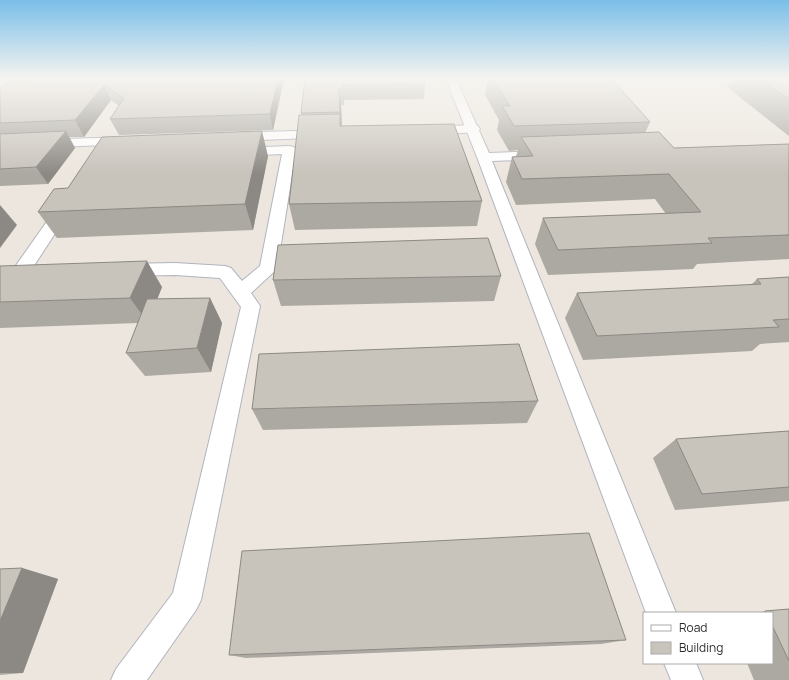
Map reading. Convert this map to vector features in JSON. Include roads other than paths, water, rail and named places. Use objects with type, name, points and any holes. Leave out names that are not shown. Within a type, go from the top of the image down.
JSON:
[{"type":"street","points":[[465,111],[661,612]]},
{"type":"street","points":[[410,131],[473,129]]},
{"type":"street","points":[[221,138],[339,134]]},
{"type":"street","points":[[0,145],[142,140]]},
{"type":"street","points":[[225,152],[288,150],[268,269],[241,292]]},
{"type":"street","points":[[484,157],[555,154]]},
{"type":"street","points":[[0,302],[71,196]]},
{"type":"street","points":[[105,271],[175,269],[225,272],[251,306],[186,600],[127,680]]},
{"type":"street","points":[[19,274],[42,273]]},
{"type":"street","points":[[680,664],[687,680]]}]
